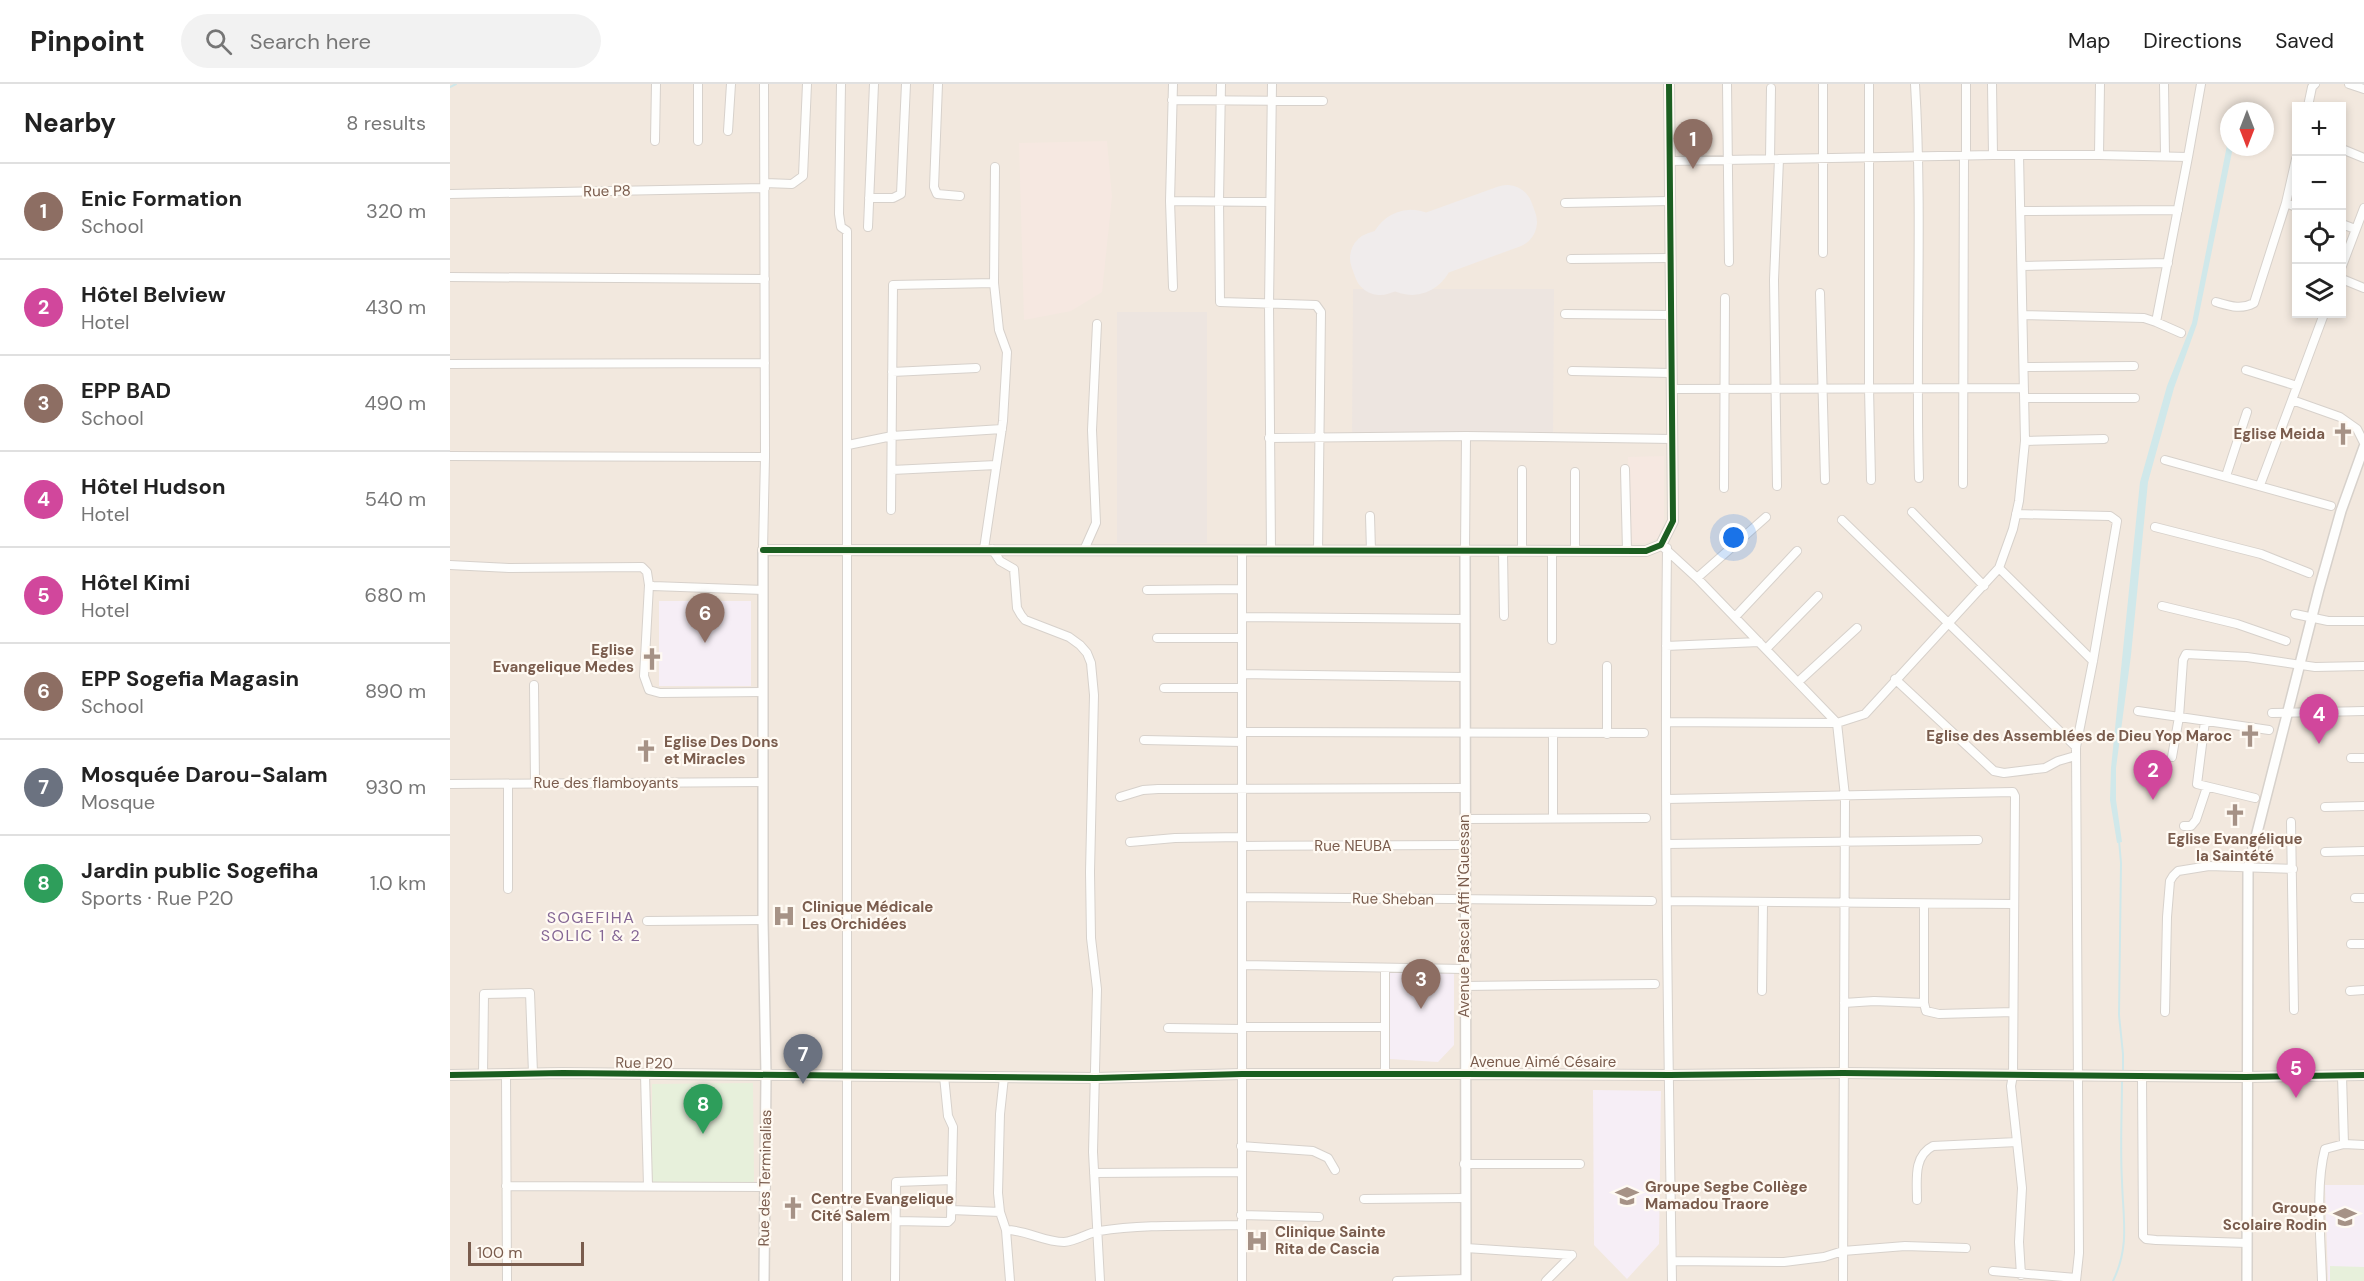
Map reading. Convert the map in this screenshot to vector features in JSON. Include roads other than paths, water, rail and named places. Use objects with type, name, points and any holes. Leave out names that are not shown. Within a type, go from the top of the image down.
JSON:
[{"type":"street","points":[[655,141],[656,84]]},
{"type":"street","points":[[698,84],[698,141]]},
{"type":"street","points":[[728,131],[731,84]]},
{"type":"street","points":[[764,84],[765,457],[763,550],[1503,552],[1646,551],[1664,547]]},
{"type":"street","name":"Rue P8","points":[[450,194],[792,184],[803,176],[807,84]]},
{"type":"street","points":[[841,84],[839,214],[842,227],[847,231],[847,1281]]},
{"type":"street","points":[[868,227],[874,84]]},
{"type":"street","points":[[869,198],[893,198],[901,194],[906,84]]},
{"type":"street","points":[[938,84],[934,187],[937,194],[960,196]]},
{"type":"street","points":[[1173,84],[1170,201],[1173,287]]},
{"type":"street","points":[[1221,84],[1220,302],[1316,305],[1320,308],[1318,551]]},
{"type":"street","points":[[1271,551],[1269,305],[1272,84]]},
{"type":"street","points":[[1669,84],[1673,521],[1664,547],[1668,901],[1666,987],[1670,1075],[1672,1281]]},
{"type":"street","points":[[1727,84],[1729,262]]},
{"type":"street","points":[[1823,84],[1823,253]]},
{"type":"street","points":[[1869,84],[1871,480]]},
{"type":"street","points":[[1915,84],[1919,156],[1916,388],[1919,478]]},
{"type":"street","points":[[1963,484],[1966,84]]},
{"type":"street","points":[[1992,84],[1993,155]]},
{"type":"street","points":[[2099,154],[2100,84]]},
{"type":"street","points":[[2164,84],[2165,156]]},
{"type":"street","points":[[2156,322],[2201,84]]},
{"type":"street","points":[[2309,102],[2312,87],[2315,84]]},
{"type":"street","points":[[2349,84],[2364,89]]},
{"type":"street","points":[[1771,88],[1774,159],[1774,388],[1777,486]]},
{"type":"street","points":[[1172,100],[1323,101]]},
{"type":"street","points":[[2346,151],[2364,158]]},
{"type":"street","points":[[1669,160],[2099,154],[2188,158]]},
{"type":"street","points":[[1666,722],[1837,723],[1865,714],[1999,568],[2013,530],[2025,441],[2019,155]]},
{"type":"street","points":[[988,549],[1002,429],[1007,352],[999,330],[994,283],[995,168]]},
{"type":"street","points":[[2216,302],[2236,307],[2254,303],[2286,203],[2292,177]]},
{"type":"street","points":[[1170,201],[1270,202]]},
{"type":"street","points":[[1565,203],[1670,201]]},
{"type":"street","points":[[2286,203],[2292,205]]},
{"type":"street","points":[[2343,264],[2364,208]]},
{"type":"street","points":[[2020,211],[2178,210]]},
{"type":"street","points":[[2346,226],[2355,230]]},
{"type":"street","points":[[1571,259],[1670,258]]},
{"type":"street","points":[[2022,266],[2168,263]]},
{"type":"street","points":[[450,277],[765,279]]},
{"type":"street","points":[[2346,281],[2364,288]]},
{"type":"street","points":[[891,510],[893,285],[994,283]]},
{"type":"street","points":[[1820,293],[1825,480]]},
{"type":"street","points":[[1724,488],[1725,298]]},
{"type":"street","points":[[1565,314],[1671,315]]},
{"type":"street","points":[[2023,315],[2144,318],[2181,333]]},
{"type":"street","points":[[2260,485],[2322,318]]},
{"type":"street","points":[[1084,550],[1096,523],[1092,430],[1097,324]]},
{"type":"street","points":[[450,364],[765,363]]},
{"type":"street","points":[[2024,367],[2134,366]]},
{"type":"street","points":[[892,372],[976,368]]},
{"type":"street","points":[[2246,370],[2297,386]]},
{"type":"street","points":[[1572,371],[1671,373]]},
{"type":"street","points":[[1672,389],[2024,388]]},
{"type":"street","points":[[2024,398],[2135,398]]},
{"type":"street","points":[[2247,1281],[2248,868],[2341,511],[2364,445],[2357,429],[2340,417],[2292,400]]},
{"type":"street","points":[[2226,476],[2247,412]]},
{"type":"street","points":[[848,445],[892,436],[1002,429]]},
{"type":"street","points":[[1269,438],[1466,436],[1672,439]]},
{"type":"street","points":[[1465,552],[1466,436]]},
{"type":"street","points":[[2025,441],[2103,439]]},
{"type":"street","points":[[450,456],[765,457]]},
{"type":"street","points":[[2165,460],[2331,506]]},
{"type":"street","points":[[892,470],[996,465]]},
{"type":"street","points":[[1625,469],[1627,551]]},
{"type":"street","points":[[1522,470],[1522,551]]},
{"type":"street","points":[[1575,472],[1575,551]]},
{"type":"street","points":[[1912,512],[1984,586]]},
{"type":"street","points":[[1994,1271],[2076,1280],[2079,1253],[2075,756],[2117,521],[2110,516],[2016,514]]},
{"type":"street","points":[[1370,516],[1371,551]]},
{"type":"street","points":[[1697,578],[1766,517]]},
{"type":"street","points":[[1842,520],[2076,747]]},
{"type":"street","points":[[2155,527],[2244,549],[2309,573]]},
{"type":"street","points":[[1664,547],[1697,578],[1837,723],[1845,796],[1843,1281]]},
{"type":"street","points":[[988,549],[1000,561],[1014,568],[1017,608],[1025,620],[1074,641],[1088,653],[1090,663],[1094,695],[1090,873],[1091,939],[1097,989],[1094,1173],[1100,1281]]},
{"type":"street","name":"Rue des Terminalias","points":[[763,550],[762,920],[766,1075],[764,1281]]},
{"type":"street","points":[[1242,551],[1242,1281]]},
{"type":"street","points":[[1552,551],[1552,640]]},
{"type":"street","points":[[1735,617],[1797,551]]},
{"type":"street","name":"Avenue Pascal Affi N'Guessan","points":[[1465,552],[1464,1164],[1466,1280]]},
{"type":"street","points":[[1503,552],[1504,616]]},
{"type":"street","points":[[450,565],[510,568],[642,567],[646,572],[649,585],[645,676],[649,690],[660,693],[762,692]]},
{"type":"street","points":[[1999,568],[2093,661]]},
{"type":"street","points":[[649,585],[716,590],[763,590]]},
{"type":"street","points":[[1147,590],[1242,590]]},
{"type":"street","points":[[1766,649],[1818,597]]},
{"type":"street","points":[[2162,606],[2237,624],[2286,641]]},
{"type":"street","points":[[2295,614],[2328,621],[2364,621]]},
{"type":"street","points":[[1242,617],[1465,619]]},
{"type":"street","points":[[1798,682],[1857,628]]},
{"type":"street","points":[[1156,638],[1242,638]]},
{"type":"street","points":[[1666,646],[1759,642]]},
{"type":"street","points":[[2172,757],[2183,660],[2187,654],[2247,657],[2314,667],[2364,666]]},
{"type":"street","points":[[1607,666],[1607,734]]},
{"type":"street","points":[[1242,674],[1465,677]]},
{"type":"street","points":[[1895,679],[1994,771],[2004,773],[2045,768],[2058,760],[2075,756]]},
{"type":"street","points":[[534,685],[535,784]]},
{"type":"street","points":[[1164,688],[1242,688]]},
{"type":"street","points":[[2138,711],[2269,730]]},
{"type":"street","points":[[2272,713],[2364,711]]},
{"type":"street","points":[[2205,721],[2197,784],[2255,798]]},
{"type":"street","points":[[1242,732],[1644,734]]},
{"type":"street","points":[[1553,733],[1553,818]]},
{"type":"street","points":[[1144,740],[1242,742]]},
{"type":"street","points":[[2351,758],[2364,758]]},
{"type":"street","name":"Rue des flamboyants","points":[[450,784],[762,782]]},
{"type":"street","points":[[508,784],[508,888]]},
{"type":"street","points":[[2184,826],[2191,826],[2196,820],[2206,787]]},
{"type":"street","points":[[1120,797],[1143,790],[1158,789],[1465,788]]},
{"type":"street","points":[[1666,799],[2013,792],[2015,796],[2013,1075],[2011,1086],[2022,1188],[2021,1275]]},
{"type":"street","points":[[2325,807],[2364,806]]},
{"type":"street","points":[[1465,819],[1646,818]]},
{"type":"street","points":[[2291,822],[2294,1010]]},
{"type":"street","name":"Rue NEUBA","points":[[1130,842],[1175,838],[1242,842],[1464,845]]},
{"type":"street","points":[[1667,844],[1978,840]]},
{"type":"street","points":[[2325,852],[2364,851]]},
{"type":"street","points":[[2165,1012],[2170,881],[2178,872],[2196,867],[2293,869]]},
{"type":"street","name":"Rue Sheban","points":[[1242,897],[1652,901]]},
{"type":"street","points":[[2355,898],[2364,898]]},
{"type":"street","points":[[1668,901],[2013,904]]},
{"type":"street","points":[[1762,991],[1763,903]]},
{"type":"street","points":[[1924,904],[1924,1003],[1926,1011],[1939,1014],[2013,1012]]},
{"type":"street","points":[[647,921],[762,920]]},
{"type":"street","points":[[2351,944],[2364,944]]},
{"type":"street","points":[[1242,965],[1464,969]]},
{"type":"street","points":[[1385,968],[1385,1074]]},
{"type":"street","points":[[1464,986],[1655,984]]},
{"type":"street","points":[[2350,991],[2364,990]]},
{"type":"street","points":[[483,1075],[484,994],[530,993],[533,1073]]},
{"type":"street","points":[[1844,1003],[1874,1001],[1924,1003]]},
{"type":"street","points":[[1168,1028],[1385,1027]]},
{"type":"street","name":"Rue P20","points":[[450,1075],[533,1073],[1004,1077]]},
{"type":"street","name":"Avenue Aimé Césaire","points":[[1004,1077],[1242,1074],[1843,1073],[2246,1077],[2364,1075]]},
{"type":"street","points":[[506,1074],[507,1281]]},
{"type":"street","points":[[645,1075],[648,1186]]},
{"type":"street","points":[[896,1221],[948,1222],[951,1220],[953,1127],[948,1116],[944,1076]]},
{"type":"street","points":[[2142,1076],[2143,1236],[2146,1239],[2156,1240],[2247,1243]]},
{"type":"street","points":[[2342,1076],[2344,1144]]},
{"type":"street","points":[[1004,1077],[1000,1114],[998,1193],[1000,1212],[1006,1230],[1010,1281]]},
{"type":"street","points":[[1917,1200],[1918,1167],[1926,1149],[1933,1146],[2017,1142]]},
{"type":"street","points":[[2322,1281],[2320,1199],[2325,1149],[2344,1144],[2364,1144]]},
{"type":"street","points":[[1241,1146],[1313,1151],[1328,1158],[1335,1170]]},
{"type":"street","points":[[1464,1164],[1580,1164]]},
{"type":"street","points":[[1094,1173],[1241,1172]]},
{"type":"street","points":[[895,1281],[896,1182],[952,1180]]},
{"type":"street","points":[[506,1186],[766,1186]]},
{"type":"street","points":[[1365,1199],[1465,1198]]},
{"type":"street","points":[[952,1209],[1000,1212]]},
{"type":"street","points":[[1241,1215],[1318,1217]]},
{"type":"street","points":[[1006,1230],[1021,1231],[1041,1239],[1065,1242],[1098,1231],[1241,1225]]},
{"type":"street","points":[[1672,1261],[1784,1262],[1824,1257],[1843,1251],[1905,1246],[1966,1248]]},
{"type":"street","points":[[1466,1248],[1572,1255],[1546,1281]]},
{"type":"street","points":[[1397,1281],[1466,1280]]},
{"type":"water","points":[[2225,156],[2231,156],[2197,324],[2174,388],[2148,482],[2131,655],[2116,768],[2116,800],[2122,842],[2117,843],[2110,800],[2111,768],[2140,482],[2167,386],[2192,323]]},
{"type":"waterway","points":[[450,87],[456,84]]},
{"type":"waterway","points":[[2119,840],[2121,863],[2119,1015],[2123,1074]]},
{"type":"waterway","points":[[2113,1281],[2124,1244],[2121,1156],[2122,1079]]},
{"type":"place","name":"Enic Formation","points":[[1693,169]]},
{"type":"place","name":"Eglise Meida","points":[[2343,434]]},
{"type":"place","name":"EPP Sogefia Magasin","points":[[705,643]]},
{"type":"place","name":"Eglise Evangelique Medes","points":[[652,659]]},
{"type":"place","name":"Eglise des Assemblées de Dieu Yop Maroc","points":[[2250,736]]},
{"type":"place","name":"Hôtel Hudson","points":[[2319,744]]},
{"type":"place","name":"Eglise Des Dons et Miracles","points":[[646,751]]},
{"type":"place","name":"Hôtel Belview","points":[[2153,800]]},
{"type":"place","name":"Eglise Evangélique la Saintété","points":[[2235,815]]},
{"type":"place","name":"Clinique Médicale Les Orchidées","points":[[784,916]]},
{"type":"place","name":"EPP BAD","points":[[1421,1009]]},
{"type":"place","name":"Mosquée Darou-Salam","points":[[803,1084]]},
{"type":"place","name":"Hôtel Kimi","points":[[2296,1098]]},
{"type":"place","name":"Jardin public Sogefiha","points":[[703,1134]]},
{"type":"place","name":"Groupe Segbe Collège Mamadou Traore","points":[[1627,1196]]},
{"type":"place","name":"Centre Evangelique Cité Salem","points":[[793,1208]]},
{"type":"place","name":"Groupe Scolaire Rodin","points":[[2345,1217]]},
{"type":"place","name":"Clinique Sainte Rita de Cascia","points":[[1257,1241]]},
{"type":"district","name":"SOGEFIHA SOLIC 1 & 2","points":[[591,926]]}]
